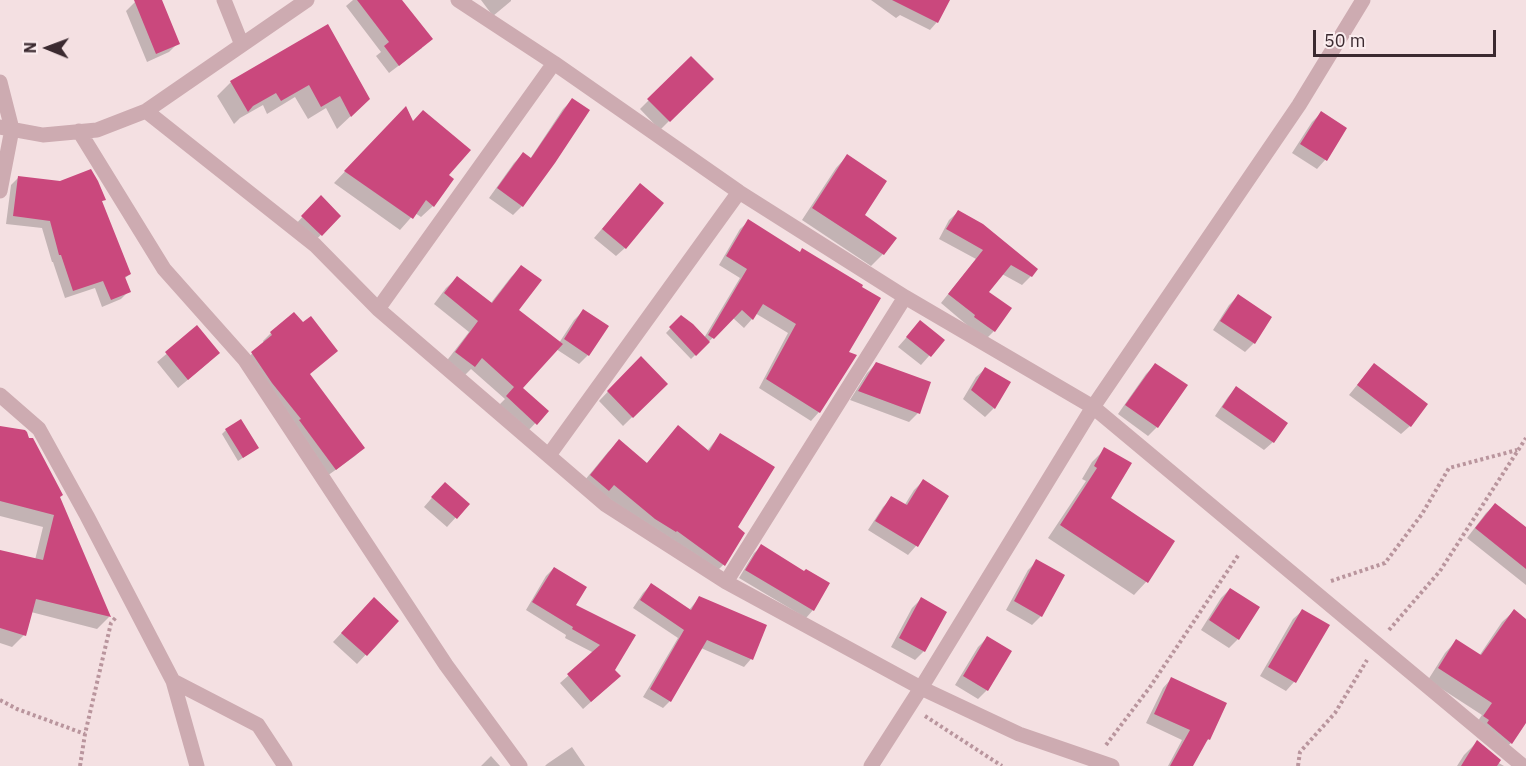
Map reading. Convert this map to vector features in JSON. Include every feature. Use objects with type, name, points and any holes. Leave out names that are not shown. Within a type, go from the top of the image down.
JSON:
[{"type":"street","points":[[224,0],[243,45]]},
{"type":"street","points":[[6,128],[43,135],[97,130],[146,111],[307,0]]},
{"type":"street","points":[[458,0],[554,63],[739,192],[905,297],[1093,407],[1523,766]]},
{"type":"street","points":[[871,766],[1093,407],[1299,105],[1363,0]]},
{"type":"street","points":[[378,309],[554,63]]},
{"type":"street","points":[[0,82],[6,128],[0,191]]},
{"type":"street","points":[[146,111],[315,245],[378,309],[606,505],[726,582],[921,688],[1019,734],[1112,766]]},
{"type":"street","points":[[80,131],[164,269],[245,360],[446,665],[520,766]]},
{"type":"street","points":[[549,455],[739,192]]},
{"type":"street","points":[[726,582],[905,297]]},
{"type":"street","points":[[0,394],[39,429],[87,516],[173,681],[196,766]]},
{"type":"street","points":[[173,681],[258,725],[285,766]]},
{"type":"path","points":[[1298,766],[1300,752],[1335,713],[1377,644],[1440,571],[1526,438]]},
{"type":"path","points":[[1311,589],[1384,563],[1422,514],[1449,468],[1518,450]]},
{"type":"path","points":[[1095,760],[1150,687],[1242,551],[1243,532]]},
{"type":"path","points":[[80,766],[85,734],[111,623],[131,600]]},
{"type":"path","points":[[0,700],[17,709],[85,734]]},
{"type":"path","points":[[910,706],[1002,766]]},
{"type":"building","points":[[134,0],[162,0],[180,44],[156,54]]},
{"type":"building","points":[[357,0],[402,0],[433,39],[399,66],[384,46],[389,42]]},
{"type":"building","points":[[892,0],[950,0],[938,23]]},
{"type":"building","points":[[328,24],[370,99],[351,117],[340,96],[321,107],[309,85],[281,101],[276,93],[253,106],[248,112],[230,81]]},
{"type":"building","points":[[691,56],[714,79],[670,122],[647,99]]},
{"type":"building","points":[[572,98],[590,110],[523,207],[497,188],[523,152],[531,158]]},
{"type":"building","points":[[406,106],[413,121],[423,110],[471,150],[449,175],[454,179],[434,207],[426,200],[413,219],[344,171]]},
{"type":"building","points":[[1321,111],[1347,128],[1327,161],[1300,144]]},
{"type":"building","points":[[847,154],[887,181],[865,215],[897,238],[884,255],[812,208]]},
{"type":"building","points":[[91,169],[106,200],[102,201],[131,274],[125,277],[131,292],[111,300],[103,281],[73,291],[61,255],[59,255],[50,221],[13,216],[18,176],[60,181]]},
{"type":"building","points":[[640,183],[664,203],[626,249],[602,229]]},
{"type":"building","points":[[321,195],[341,216],[322,236],[301,216]]},
{"type":"building","points":[[958,210],[983,224],[1038,269],[1032,277],[1011,265],[989,292],[1012,308],[995,332],[948,294],[983,250],[946,229]]},
{"type":"building","points":[[748,219],[800,252],[802,248],[881,298],[849,352],[857,355],[820,413],[766,379],[796,324],[763,304],[753,320],[742,310],[714,339],[708,335],[747,269],[726,256]]},
{"type":"building","points":[[521,265],[542,280],[519,310],[563,344],[523,388],[549,411],[537,425],[506,396],[514,387],[482,358],[475,367],[455,352],[478,321],[444,293],[457,276],[492,303]]},
{"type":"building","points":[[1238,294],[1272,317],[1255,344],[1220,321]]},
{"type":"building","points":[[583,309],[609,326],[589,356],[564,339]]},
{"type":"building","points":[[294,312],[303,322],[311,316],[338,351],[310,374],[365,448],[336,470],[251,352],[272,335],[270,332]]},
{"type":"building","points":[[681,315],[710,342],[696,356],[669,327]]},
{"type":"building","points":[[920,320],[945,340],[931,357],[906,337]]},
{"type":"building","points":[[197,325],[220,353],[188,380],[165,352]]},
{"type":"building","points":[[641,356],[668,384],[633,418],[607,391]]},
{"type":"building","points":[[876,362],[931,382],[920,414],[858,391]]},
{"type":"building","points":[[1155,363],[1188,385],[1158,428],[1125,405]]},
{"type":"building","points":[[1374,363],[1428,404],[1411,427],[1357,385]]},
{"type":"building","points":[[985,367],[1011,382],[995,409],[971,390]]},
{"type":"building","points":[[1236,386],[1288,423],[1274,443],[1222,407]]},
{"type":"building","points":[[241,419],[259,448],[243,458],[225,429]]},
{"type":"building","points":[[678,425],[709,451],[720,433],[775,467],[738,527],[745,533],[725,566],[677,531],[655,519],[614,485],[609,491],[590,475],[619,439],[647,463]]},
{"type":"building","points":[[0,426],[25,430],[29,438],[33,438],[63,495],[60,497],[111,617],[36,599],[26,636],[0,628],[0,550],[43,560],[54,515],[0,501]]},
{"type":"building","points":[[1104,447],[1132,463],[1111,498],[1175,541],[1148,583],[1060,525],[1097,468],[1094,466]]},
{"type":"building","points":[[923,479],[949,496],[918,547],[875,521],[891,496],[907,505]]},
{"type":"building","points":[[445,482],[470,504],[457,519],[431,497]]},
{"type":"building","points":[[1495,503],[1526,527],[1526,569],[1475,528]]},
{"type":"building","points":[[761,544],[804,571],[806,569],[830,583],[814,611],[745,570]]},
{"type":"building","points":[[1036,559],[1065,575],[1042,617],[1014,601]]},
{"type":"building","points":[[554,567],[587,587],[576,605],[636,635],[615,670],[621,676],[591,702],[567,674],[600,645],[532,602]]},
{"type":"building","points":[[651,583],[691,610],[699,596],[767,625],[753,660],[707,640],[671,702],[650,689],[684,630],[640,600]]},
{"type":"building","points":[[1230,588],[1260,607],[1239,640],[1209,620]]},
{"type":"building","points":[[374,597],[399,621],[367,656],[341,633]]},
{"type":"building","points":[[921,597],[947,612],[925,652],[899,638]]},
{"type":"building","points":[[1302,609],[1330,625],[1296,683],[1268,667]]},
{"type":"building","points":[[1514,609],[1526,619],[1526,723],[1512,744],[1487,723],[1489,720],[1483,716],[1492,703],[1438,668],[1456,639],[1481,655]]},
{"type":"building","points":[[987,636],[1012,651],[988,691],[963,676]]},
{"type":"building","points":[[1171,677],[1227,703],[1210,740],[1208,739],[1193,766],[1170,766],[1190,730],[1154,714]]},
{"type":"building","points":[[1477,740],[1501,760],[1497,766],[1461,766]]}]
